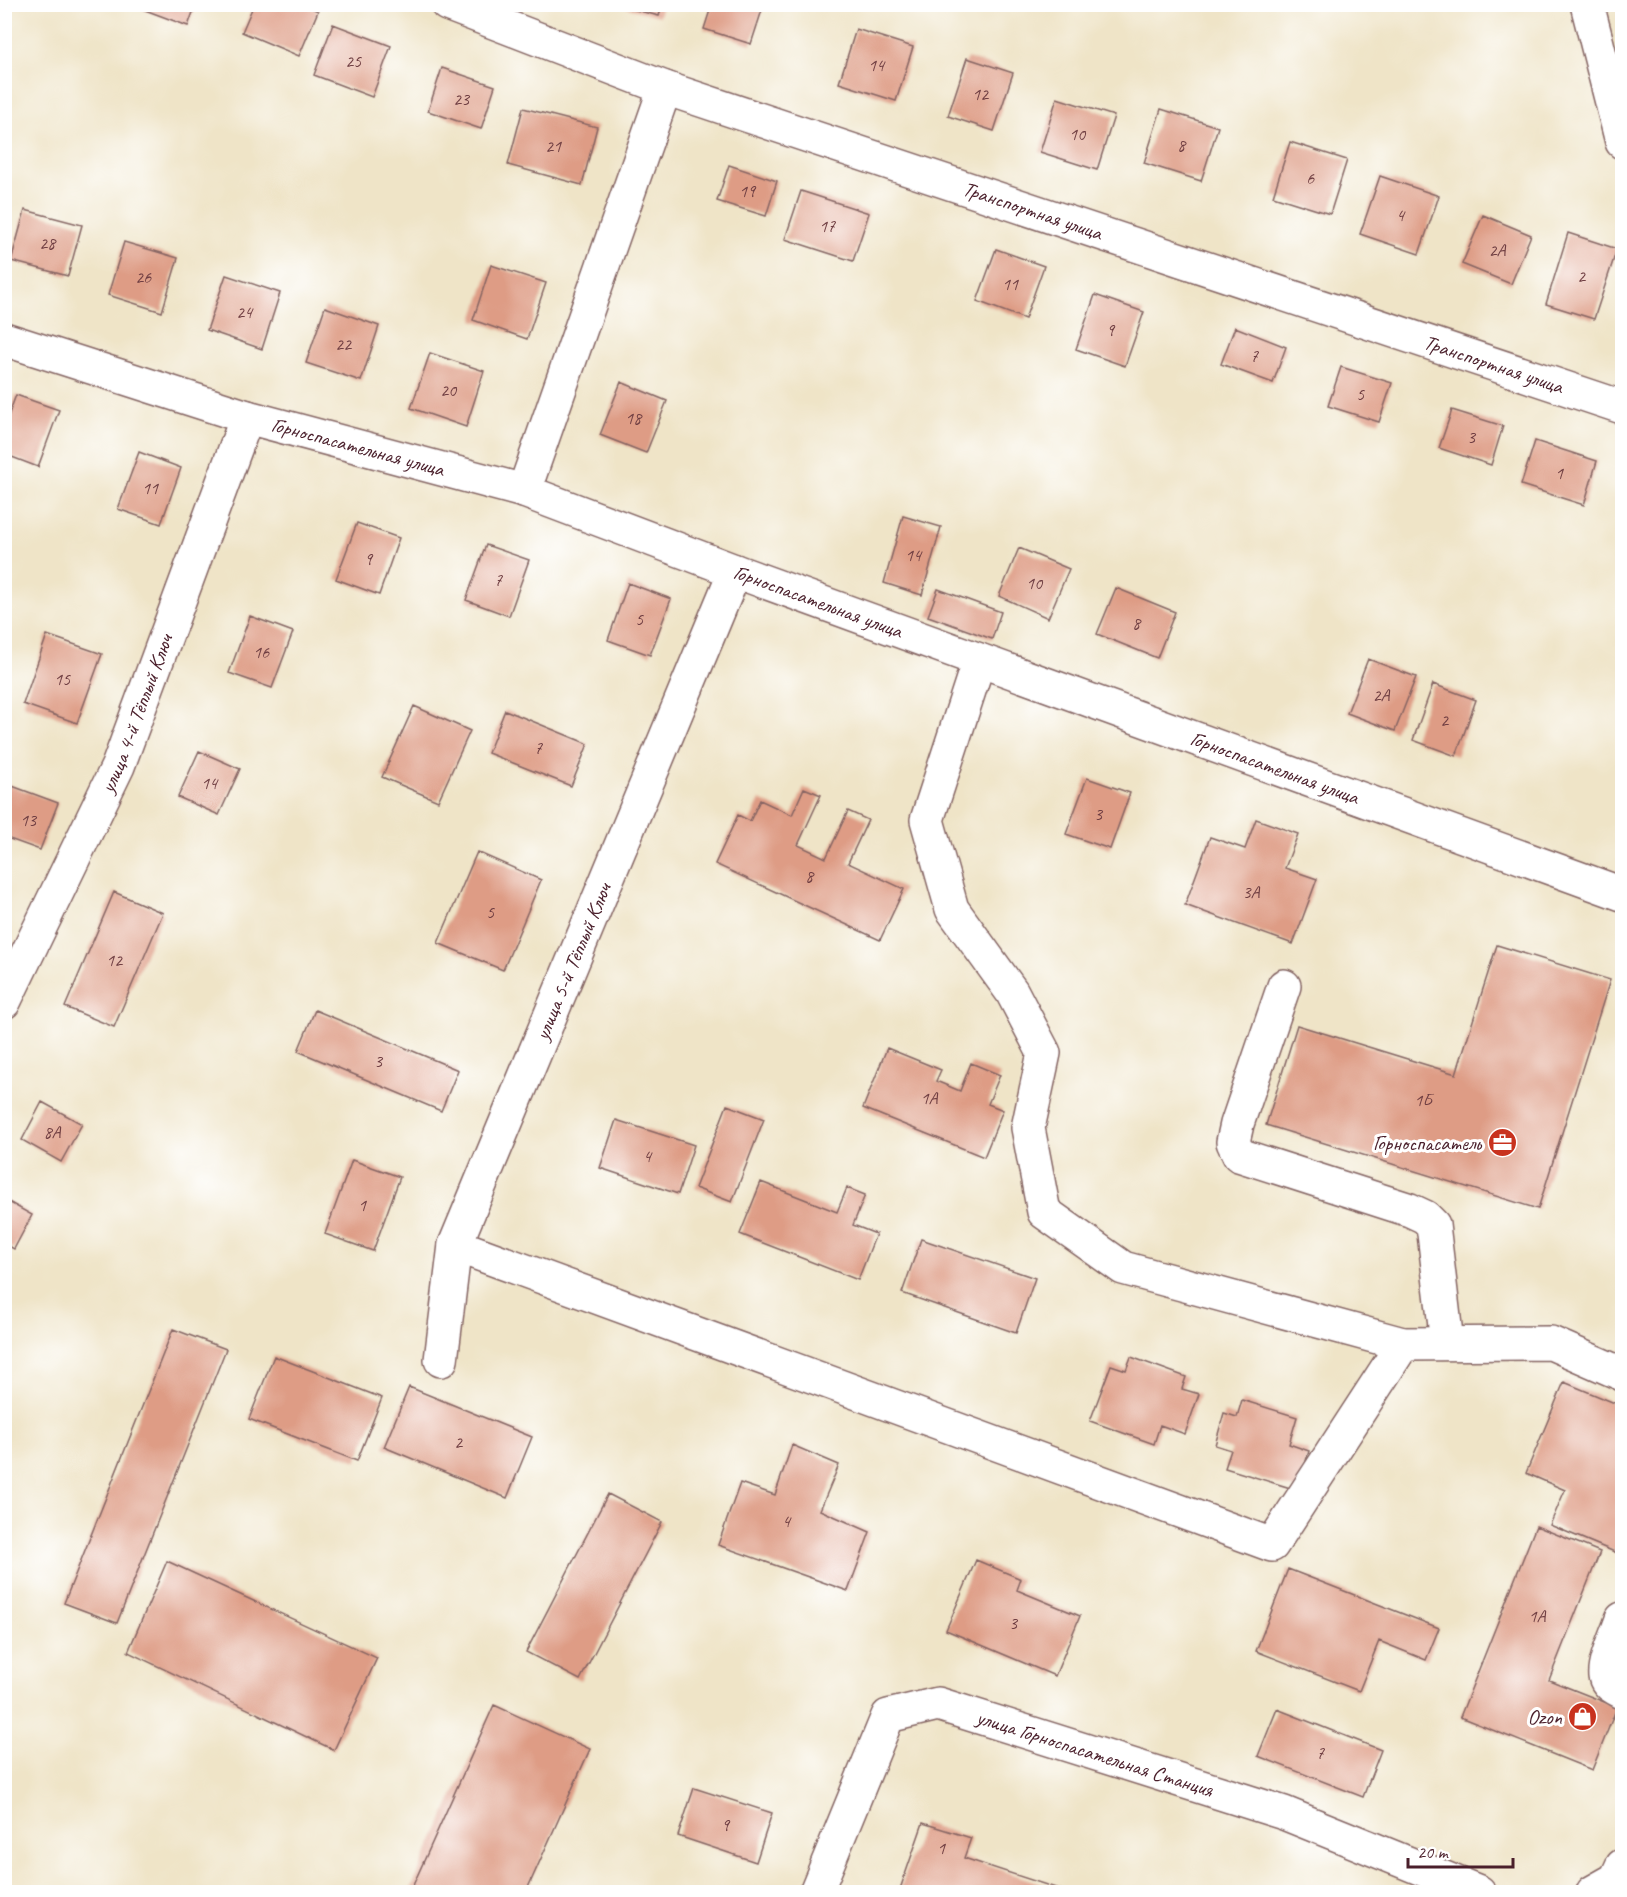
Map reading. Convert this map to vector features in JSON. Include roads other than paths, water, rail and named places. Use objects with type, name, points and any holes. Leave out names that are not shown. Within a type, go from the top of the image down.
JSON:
[{"type":"street","name":"Транспортная улица","points":[[447,4],[665,88],[1623,407]]},
{"type":"street","points":[[1587,4],[1623,142]]},
{"type":"street","points":[[524,491],[665,88]]},
{"type":"street","name":"Горноспасательная улица","points":[[4,339],[247,417],[524,491],[735,571],[1623,894]]},
{"type":"street","name":"улица 4-й Тёплый Ключ","points":[[4,1002],[118,766],[247,417]]},
{"type":"street","name":"улица 5-й Тёплый Ключ","points":[[441,1360],[456,1245],[735,571]]},
{"type":"street","points":[[979,660],[927,820],[952,909],[1012,992],[1044,1053],[1028,1128],[1044,1212],[1123,1268],[1403,1344],[1551,1343],[1623,1374]]},
{"type":"street","points":[[1284,986],[1233,1142],[1239,1155],[1410,1210],[1425,1217],[1433,1225],[1447,1343]]},
{"type":"street","points":[[456,1245],[1272,1545],[1403,1344]]},
{"type":"street","points":[[1623,1619],[1608,1658],[1605,1675],[1611,1687],[1623,1692]]},
{"type":"street","name":"улица Горноспасательная Станция","points":[[816,1893],[888,1716],[938,1704],[1284,1813],[1479,1893]]},
{"type":"street","points":[[1593,1893],[1616,1880],[1623,1866]]},
{"type":"place","name":"Горноспасатель","points":[[1502,1143]]},
{"type":"place","name":"Ozon","points":[[1583,1717]]}]
